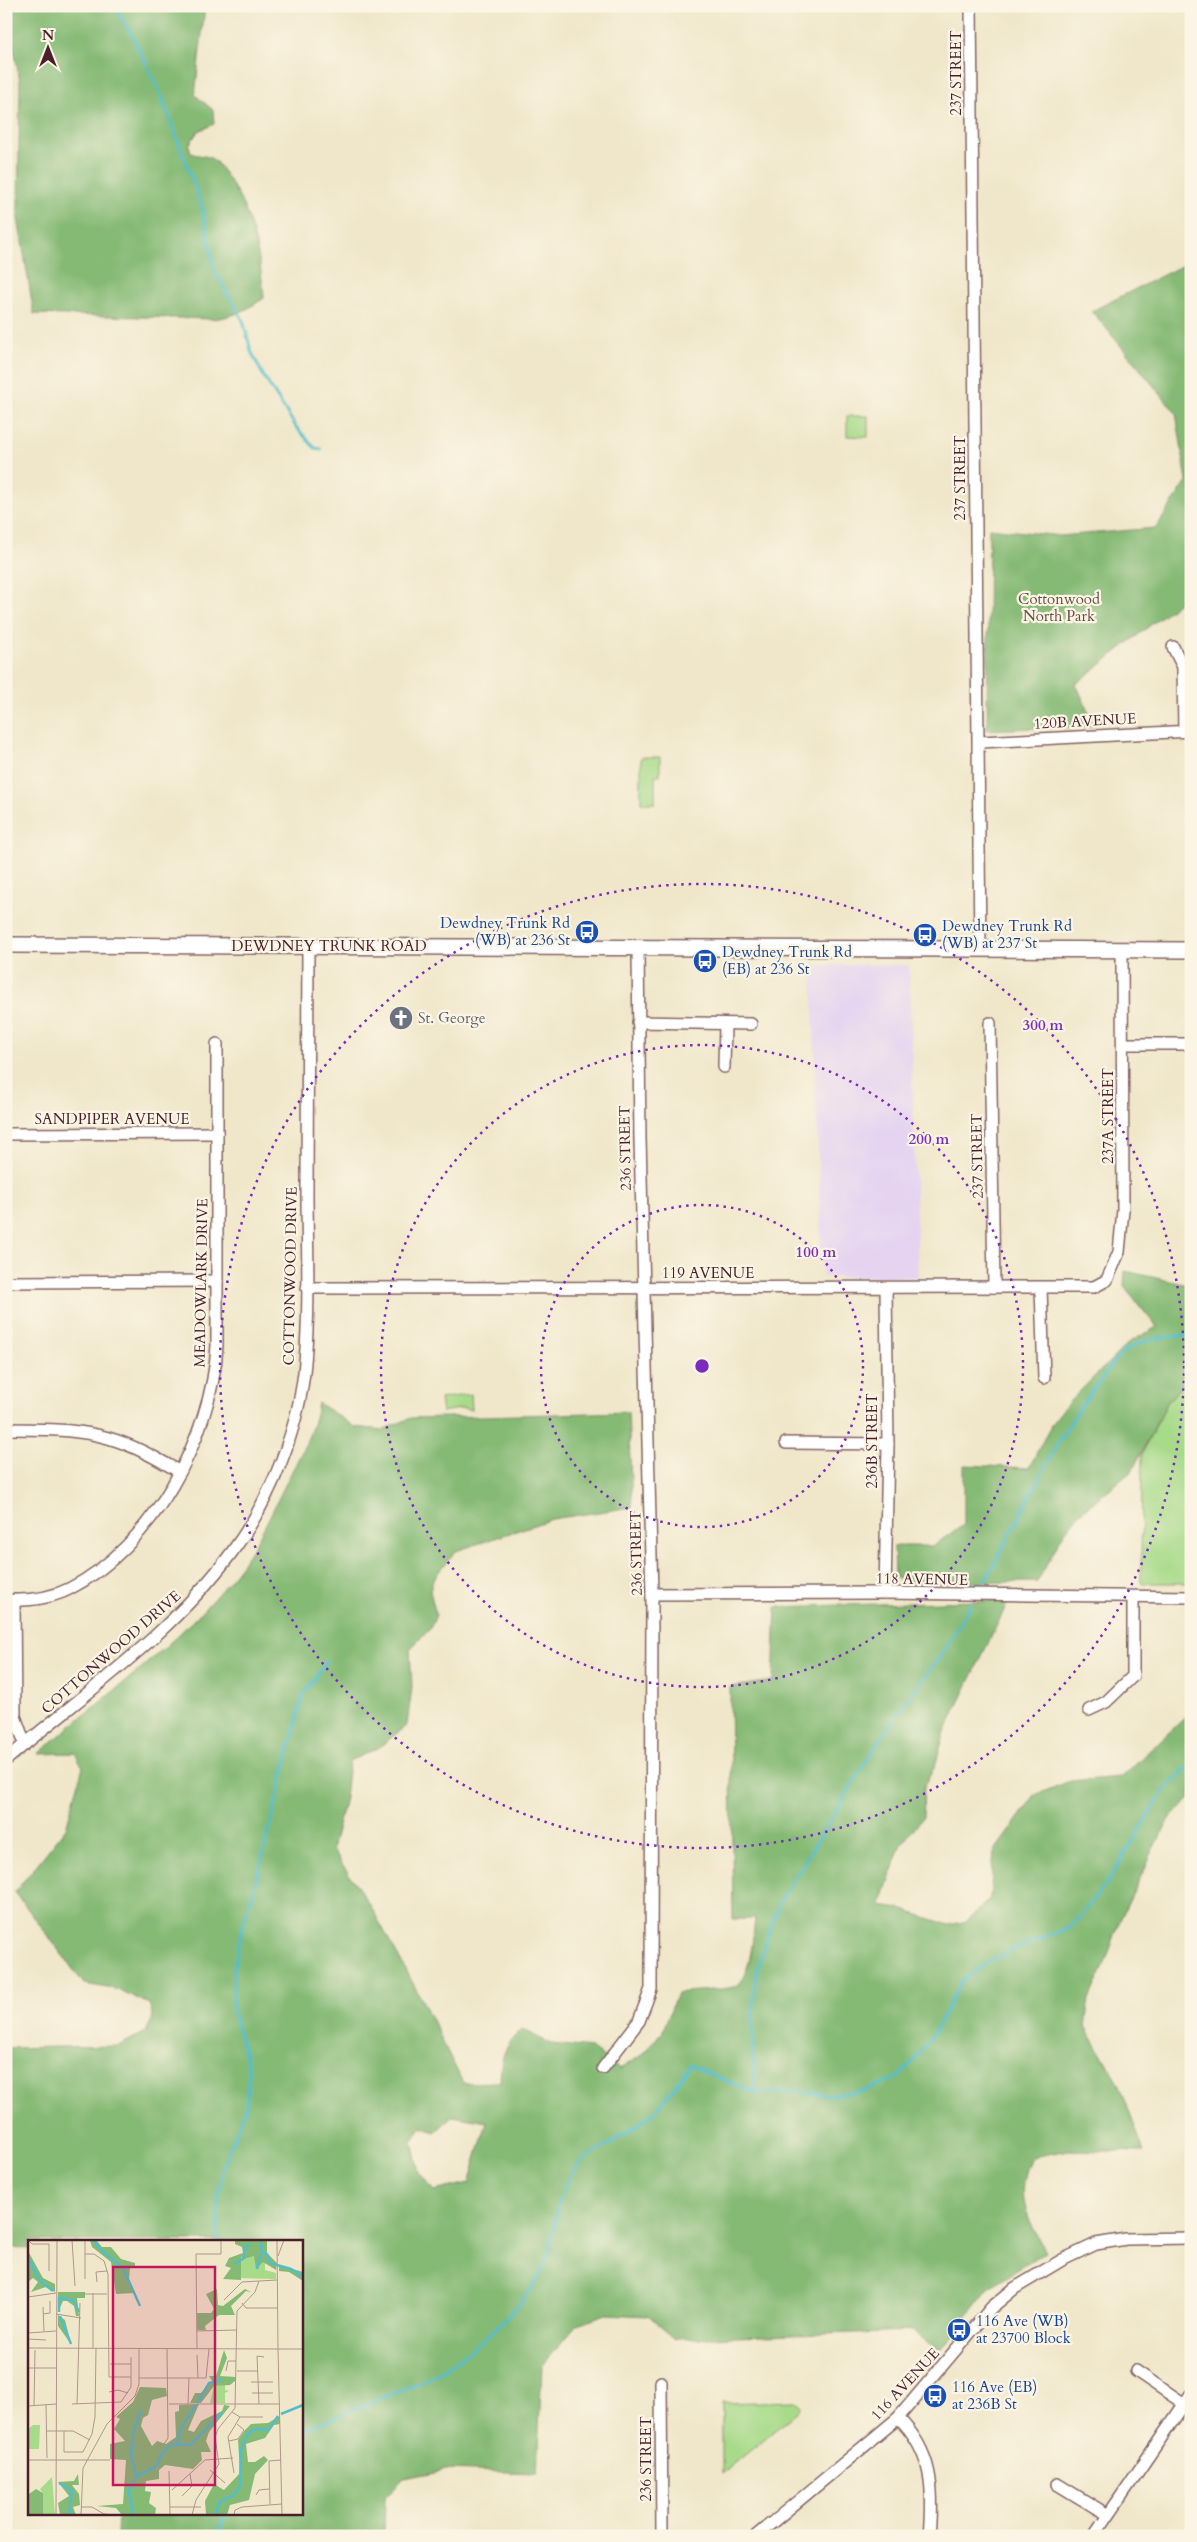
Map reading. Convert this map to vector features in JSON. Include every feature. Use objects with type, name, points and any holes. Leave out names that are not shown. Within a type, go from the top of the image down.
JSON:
[{"type":"main road","name":"DEWDNEY TRUNK ROAD","points":[[6,945],[1191,950]]},
{"type":"street","name":"237 STREET","points":[[971,6],[976,629],[980,742],[980,950]]},
{"type":"street","points":[[1173,647],[1183,668],[1187,731]]},
{"type":"street","name":"120B AVENUE","points":[[980,742],[1187,731]]},
{"type":"street","name":"COTTONWOOD DRIVE","points":[[6,1760],[107,1679],[170,1624],[219,1569],[254,1520],[287,1444],[299,1402],[305,1364],[308,946]]},
{"type":"street","name":"236 STREET","points":[[602,2068],[639,2021],[651,1989],[652,1594],[638,1022],[638,948]]},
{"type":"street","name":"237A STREET","points":[[1107,1280],[1119,1252],[1123,1210],[1122,950]]},
{"type":"street","points":[[638,1022],[751,1024]]},
{"type":"street","name":"237 STREET","points":[[990,1023],[994,1288]]},
{"type":"street","points":[[724,1067],[725,1024]]},
{"type":"street","name":"MEADOWLARK DRIVE","points":[[10,1600],[48,1596],[69,1589],[101,1570],[118,1554],[155,1512],[180,1472],[198,1433],[211,1393],[217,1346],[217,1044]]},
{"type":"street","points":[[1123,1044],[1191,1044]]},
{"type":"street","name":"SANDPIPER AVENUE","points":[[6,1134],[217,1133]]},
{"type":"street","name":"119 AVENUE","points":[[307,1288],[1094,1288],[1107,1280]]},
{"type":"street","points":[[6,1282],[218,1281]]},
{"type":"street","name":"236B STREET","points":[[885,1593],[888,1444],[886,1288]]},
{"type":"street","points":[[1041,1288],[1044,1378]]},
{"type":"street","points":[[6,1429],[62,1429],[100,1434],[142,1450],[180,1472]]},
{"type":"street","points":[[786,1442],[888,1444]]},
{"type":"street","name":"118 AVENUE","points":[[652,1594],[885,1593],[1191,1597]]},
{"type":"street","points":[[1089,1710],[1106,1702],[1133,1676],[1133,1596]]},
{"type":"street","points":[[10,1600],[15,1716],[25,1744]]},
{"type":"street","name":"116 AVENUE","points":[[756,2536],[898,2418],[991,2308],[1016,2288],[1062,2260],[1096,2244],[1126,2239],[1191,2238]]},
{"type":"street","points":[[1094,2536],[1189,2402],[1136,2371]]},
{"type":"street","name":"236 STREET","points":[[661,2382],[662,2536]]},
{"type":"street","points":[[898,2418],[916,2439],[929,2467],[930,2536]]},
{"type":"street","points":[[1057,2484],[1108,2515]]},
{"type":"shaded area","points":[[812,965],[909,965],[918,1277],[822,1277]]},
{"type":"green space","points":[[6,6],[205,6],[195,95],[213,110],[214,124],[198,131],[189,145],[191,153],[210,158],[217,163],[244,208],[254,237],[264,298],[240,312],[227,317],[212,319],[34,314],[18,218],[20,82]]},
{"type":"green space","name":"Cottonwood North Park","points":[[1191,261],[1191,593],[1076,684],[1095,726],[987,730],[989,528],[1060,536],[1156,528],[1187,481],[1176,413],[1092,311]]},
{"type":"green space","points":[[847,416],[868,416],[868,437],[847,436]]},
{"type":"green space","points":[[641,757],[660,757],[660,775],[655,775],[655,803],[641,803]]},
{"type":"green space","points":[[1125,1271],[1188,1285],[1191,1282],[1191,1385],[1180,1387],[1167,1403],[1132,1471],[1081,1512],[1064,1533],[1037,1582],[904,1583],[895,1577],[894,1546],[932,1546],[964,1525],[964,1465],[1029,1468],[1052,1423],[1068,1403],[1128,1343],[1157,1327],[1124,1287]]},
{"type":"green space","points":[[1191,1385],[1191,1583],[1141,1583],[1142,1454],[1167,1403],[1180,1387]]},
{"type":"green space","points":[[471,1394],[472,1410],[464,1408],[442,1412],[440,1399]]},
{"type":"green space","points":[[318,1403],[355,1427],[382,1430],[411,1418],[628,1412],[632,1507],[552,1519],[456,1551],[433,1579],[430,1591],[436,1615],[430,1629],[410,1649],[412,1687],[407,1725],[378,1748],[349,1761],[345,1798],[332,1849],[370,1905],[422,2000],[463,2083],[500,2082],[501,2065],[507,2046],[522,2029],[551,2044],[591,2048],[620,2069],[640,2056],[662,2033],[677,1993],[732,1987],[741,1981],[748,1965],[755,1919],[733,1919],[730,1687],[773,1681],[776,1607],[1009,1600],[944,1734],[935,1766],[924,1786],[923,1817],[900,1846],[880,1906],[900,1909],[949,1925],[967,1921],[990,1898],[994,1852],[1035,1795],[1070,1781],[1121,1777],[1191,1712],[1191,1798],[1168,1820],[1120,1920],[1106,1961],[1089,1999],[1085,2026],[1120,2085],[1144,2152],[1069,2150],[1032,2157],[1027,2170],[1023,2194],[1028,2216],[1045,2251],[986,2291],[940,2352],[913,2331],[675,2339],[648,2316],[606,2314],[577,2324],[542,2365],[537,2473],[445,2470],[404,2478],[385,2497],[384,2536],[117,2536],[118,2514],[302,2514],[302,2240],[28,2240],[28,2249],[6,2247],[6,2048],[118,2046],[146,2032],[153,2018],[149,2004],[120,1990],[84,1984],[15,1892],[66,1828],[83,1767],[75,1753],[38,1754],[167,1646],[191,1623],[236,1572],[251,1551],[269,1518],[313,1424]],"holes":[[[453,2116],[487,2122],[469,2183],[434,2191],[419,2172],[412,2142],[421,2127],[435,2132]]]},
{"type":"green space","points":[[796,2401],[800,2405],[799,2410],[722,2474],[722,2403]]},
{"type":"waterway","points":[[114,6],[132,35],[159,90],[202,206],[215,272],[243,320],[251,351],[264,377],[296,427],[315,448],[321,449]]},
{"type":"waterway","points":[[982,1585],[1068,1426],[1116,1360],[1125,1351],[1148,1340],[1191,1335]]},
{"type":"waterway","points":[[755,2093],[754,1993],[765,1945],[782,1898],[876,1746],[907,1700],[943,1653],[971,1604]]},
{"type":"waterway","points":[[218,2240],[218,2200],[223,2165],[246,2108],[249,2070],[232,2008],[234,1969],[241,1932],[259,1871],[303,1695],[327,1661]]},
{"type":"waterway","points":[[302,2432],[427,2379],[464,2355],[499,2326],[527,2294],[545,2264],[559,2203],[571,2175],[581,2162],[624,2135],[653,2112],[670,2093],[690,2065],[755,2093],[792,2091],[833,2095],[869,2090],[899,2076],[918,2057],[934,2033],[962,1981],[984,1965],[1013,1950],[1071,1927],[1107,1883],[1165,1790],[1191,1763]]},
{"type":"waterway","points":[[216,2536],[227,2514]]},
{"type":"place","name":"Dewdney Trunk Rd (WB) at 236 St","points":[[587,932]]},
{"type":"place","name":"Dewdney Trunk Rd (WB) at 237 St","points":[[925,935]]},
{"type":"place","name":"Dewdney Trunk Rd (EB) at 236 St","points":[[705,961]]},
{"type":"place","name":"St. George","points":[[401,1018]]},
{"type":"place","name":"116 Ave (WB) at 23700 Block","points":[[959,2330]]},
{"type":"place","name":"116 Ave (EB) at 236B St","points":[[935,2396]]}]
